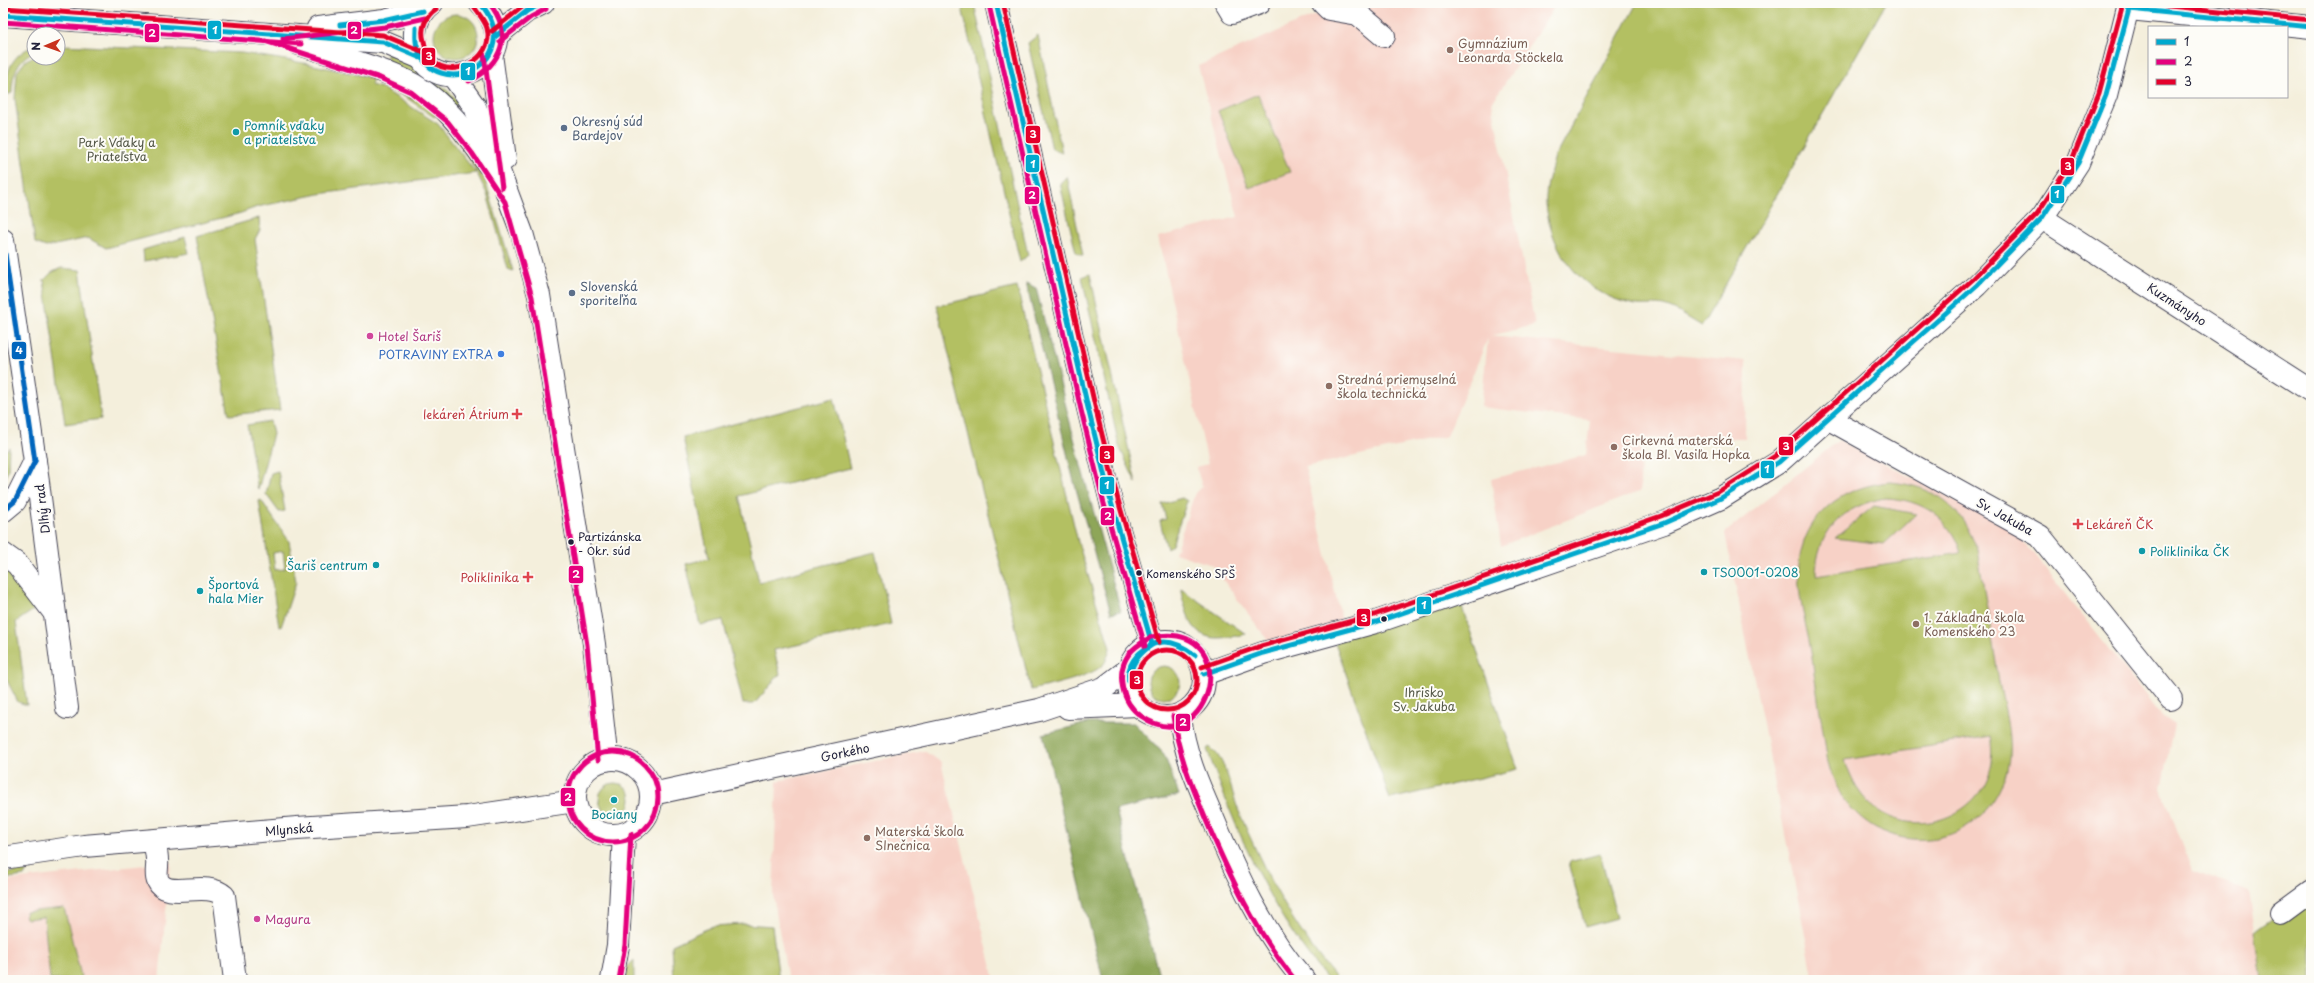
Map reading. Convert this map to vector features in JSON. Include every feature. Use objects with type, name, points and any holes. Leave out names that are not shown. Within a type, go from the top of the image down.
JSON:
[{"type":"street","points":[[480,3],[488,12],[494,24],[496,101],[511,199]]},
{"type":"street","points":[[427,7],[417,23],[415,35],[417,48],[423,59],[436,71],[453,76],[465,75],[476,71],[494,45],[527,11],[543,3]]},
{"type":"street","points":[[996,3],[1089,415],[1111,502],[1152,644]]},
{"type":"street","points":[[1226,3],[1232,13],[1259,3]]},
{"type":"street","points":[[1324,3],[1329,9],[1358,14],[1384,36]]},
{"type":"street","points":[[1204,674],[1263,653],[1376,622],[1664,522],[1721,498],[1779,462],[1829,419],[1977,285],[2042,218],[2078,163],[2084,150],[2106,95],[2129,6],[2311,27]]},
{"type":"street","points":[[267,34],[384,20],[427,7]]},
{"type":"street","points":[[3,15],[124,22],[383,42],[423,59]]},
{"type":"street","points":[[267,34],[383,71],[415,86],[453,117],[478,149],[511,199]]},
{"type":"street","points":[[453,76],[475,107],[511,199],[539,295],[594,644],[605,744],[605,760]]},
{"type":"street","name":"Kuzmányho","points":[[2042,218],[2311,391]]},
{"type":"street","name":"Dlhý rad","points":[[3,240],[5,269],[35,461],[67,708]]},
{"type":"street","name":"Sv. Jakuba","points":[[1829,419],[2040,536],[2171,699]]},
{"type":"street","points":[[3,510],[15,501],[35,461]]},
{"type":"street","points":[[3,554],[17,564],[54,612]]},
{"type":"street","points":[[1171,641],[1183,644],[1197,656],[1204,674],[1204,684],[1199,699],[1189,710],[1180,715],[1158,717],[1147,712],[1138,705],[1131,694],[1128,682],[1129,669],[1136,657],[1152,644],[1171,641]]},
{"type":"street","name":"Gorkého","points":[[652,794],[1039,710],[1104,688],[1129,669]]},
{"type":"street","name":"Gorkého","points":[[1039,710],[1138,705]]},
{"type":"street","points":[[1180,715],[1182,734],[1194,772],[1229,858],[1258,913],[1293,967],[1304,980]]},
{"type":"street","points":[[618,759],[630,763],[641,770],[648,781],[652,794],[651,807],[645,819],[636,829],[624,834],[613,836],[602,834],[583,822],[575,801],[576,790],[586,771],[594,764],[605,760],[618,759]]},
{"type":"street","name":"Mlynská","points":[[3,858],[84,846],[296,828],[467,817],[575,801]]},
{"type":"street","points":[[612,980],[618,945],[624,834]]},
{"type":"street","points":[[154,841],[157,858],[157,880],[161,886],[169,890],[212,889],[224,896],[235,980]]},
{"type":"street","points":[[2280,913],[2311,891]]},
{"type":"shaded area","points":[[1334,3],[1557,3],[1492,103],[1535,325],[1490,336],[1746,361],[1745,438],[1641,439],[1640,491],[1501,546],[1491,479],[1586,455],[1590,420],[1481,407],[1488,338],[1447,436],[1305,467],[1344,630],[1275,650],[1212,565],[1175,553],[1195,493],[1202,486],[1196,467],[1208,464],[1158,237],[1238,217],[1198,66],[1329,9]]},
{"type":"shaded area","name":"1. Základná škola Komenského 23","points":[[1839,440],[2016,532],[2162,716],[2175,725],[2162,789],[2192,870],[2249,891],[2262,980],[1814,980],[1725,533]]},
{"type":"shaded area","name":"Materská škola Slnečnica","points":[[924,751],[941,762],[995,980],[788,980],[773,895],[777,781]]},
{"type":"shaded area","points":[[171,862],[159,980],[3,980],[3,881]]},
{"type":"green space","points":[[234,3],[326,3],[328,7]]},
{"type":"green space","points":[[961,3],[974,3],[1028,255],[1020,262]]},
{"type":"green space","points":[[1637,3],[1886,3],[1702,326],[1667,307],[1658,305],[1631,304],[1613,299],[1598,291],[1572,268],[1562,254],[1554,239],[1549,222],[1546,192],[1555,156]]},
{"type":"green space","points":[[456,14],[468,18],[474,24],[478,36],[474,48],[468,54],[456,58],[444,54],[438,48],[434,36],[438,24],[444,18]]},
{"type":"green space","points":[[1038,35],[1062,153],[1052,149],[1028,43]]},
{"type":"green space","name":"Park Vďaky a Priateľstva","points":[[66,45],[242,53],[304,63],[373,78],[371,85],[382,88],[438,124],[476,173],[319,194],[257,207],[241,213],[106,248],[88,238],[46,247],[35,243],[15,99],[17,72],[26,60],[26,66],[66,66]]},
{"type":"green space","points":[[26,50],[26,57],[14,74],[12,93],[6,95],[8,72],[15,59]]},
{"type":"green space","points":[[387,53],[407,62],[427,74],[453,96],[460,104],[451,107],[387,68]]},
{"type":"green space","points":[[386,82],[402,88],[438,114],[434,117],[407,98],[387,87]]},
{"type":"green space","points":[[1258,94],[1290,172],[1249,188],[1218,111]]},
{"type":"green space","points":[[445,125],[472,153],[485,180],[513,271],[508,269],[487,194],[471,161]]},
{"type":"green space","points":[[1067,176],[1083,256],[1076,253],[1060,183]]},
{"type":"green space","points":[[259,218],[260,230],[255,239],[280,410],[229,415],[197,236]]},
{"type":"green space","points":[[185,237],[189,253],[144,261],[143,250]]},
{"type":"green space","points":[[61,268],[80,270],[101,419],[65,424],[44,280],[51,273]]},
{"type":"green space","points":[[1090,274],[1136,483],[1119,446],[1082,277]]},
{"type":"green space","points":[[1026,283],[1036,288],[1081,466],[1121,611],[1111,613],[1073,478]]},
{"type":"green space","points":[[1017,287],[1078,542],[1110,648],[1106,662],[1097,669],[1079,677],[1031,690],[937,306]]},
{"type":"green space","points":[[834,398],[850,468],[739,496],[759,582],[875,552],[891,624],[774,650],[780,674],[754,704],[743,704],[723,620],[700,625],[686,564],[709,558],[683,437]]},
{"type":"green space","points":[[270,421],[273,434],[258,490],[247,425]]},
{"type":"green space","points":[[9,447],[8,470],[3,482],[3,453]]},
{"type":"green space","points":[[278,471],[285,511],[279,512],[266,494],[271,473]]},
{"type":"green space","points":[[1890,482],[1906,484],[1921,488],[1934,494],[1945,501],[1964,522],[1977,550],[1999,682],[2008,725],[2009,758],[2007,769],[1993,801],[1972,823],[1946,836],[1917,839],[1889,834],[1863,819],[1842,795],[1828,762],[1811,651],[1800,596],[1798,575],[1799,564],[1802,546],[1818,517],[1829,506],[1842,497],[1857,489]],"holes":[[[1885,498],[1911,502],[1932,512],[1950,529],[1961,553],[1816,576],[1817,560],[1821,546],[1826,534],[1834,524],[1856,507]],[[1991,736],[1991,767],[1980,792],[1960,810],[1936,821],[1909,822],[1883,813],[1860,793],[1845,760]]]},
{"type":"green space","points":[[1182,498],[1187,501],[1172,545],[1167,549],[1160,521],[1166,519],[1162,504]]},
{"type":"green space","points":[[261,500],[289,541],[296,582],[281,627],[279,627],[259,501]],"holes":[[[283,551],[285,569],[275,570],[273,553]]]},
{"type":"green space","points":[[1874,506],[1916,514],[1884,544],[1835,538]]},
{"type":"green space","points":[[3,564],[35,601],[35,609],[16,622],[27,705],[18,702],[3,673]]},
{"type":"green space","points":[[1181,589],[1246,634],[1219,638],[1204,635],[1197,630],[1187,613]]},
{"type":"green space","name":"Ihrisko Sv. Jakuba","points":[[1457,593],[1518,769],[1390,799],[1332,634]]},
{"type":"green space","points":[[1161,666],[1167,666],[1177,673],[1180,682],[1179,688],[1173,695],[1167,698],[1161,698],[1151,691],[1148,685],[1148,679],[1155,669]]},
{"type":"green space","points":[[1088,723],[1134,723],[1164,754],[1179,795],[1116,810],[1160,980],[1103,980],[1043,734]]},
{"type":"green space","points":[[1209,747],[1220,758],[1224,766],[1238,809],[1258,855],[1281,899],[1307,941],[1338,980],[1328,980],[1307,954],[1272,899],[1230,810],[1207,749]]},
{"type":"green space","points":[[615,783],[621,784],[628,790],[631,799],[630,805],[624,812],[615,815],[609,814],[602,808],[599,799],[600,793],[606,786]]},
{"type":"green space","points":[[1600,854],[1617,918],[1585,927],[1569,862]]},
{"type":"green space","points":[[27,870],[24,876],[3,879],[3,874]]},
{"type":"green space","points":[[2311,891],[2311,980],[2262,980],[2255,931]]},
{"type":"green space","points":[[64,908],[82,980],[50,980],[44,917],[26,919],[25,912]]},
{"type":"green space","points":[[744,924],[772,926],[779,980],[674,980],[672,945],[713,926]]},
{"type":"green space","points":[[634,960],[634,980],[626,980],[626,968]]},
{"type":"transit line","name":"1","points":[[416,28],[416,44],[427,64],[441,73],[458,74],[474,69],[487,58],[494,43],[492,24],[480,3]]},
{"type":"transit line","name":"2","points":[[469,81],[490,66],[501,47],[501,26],[497,15],[489,3]]},
{"type":"transit line","name":"3","points":[[492,31],[527,3]]},
{"type":"transit line","name":"1","points":[[496,36],[527,11],[543,3]]},
{"type":"transit line","name":"1","points":[[996,3],[1088,408],[1111,502],[1152,644]]},
{"type":"transit line","name":"3","points":[[1003,3],[1095,406],[1118,500],[1159,642]]},
{"type":"transit line","name":"3","points":[[2139,3],[2311,20]]},
{"type":"transit line","name":"2","points":[[989,5],[1081,410],[1104,504],[1145,646]]},
{"type":"transit line","name":"3","points":[[436,9],[429,15],[423,27],[423,36],[427,54],[436,64],[446,68],[457,68],[468,64],[477,58],[484,50],[488,40],[486,25],[474,7]]},
{"type":"transit line","name":"3","points":[[1202,667],[1261,646],[1374,615],[1661,516],[1718,492],[1775,456],[1972,280],[2037,214],[2072,160],[2099,93],[2122,7]]},
{"type":"transit line","name":"3","points":[[3,8],[383,35],[426,53]]},
{"type":"transit line","name":"2","points":[[500,41],[531,17],[546,9]]},
{"type":"transit line","name":"1","points":[[2129,9],[2311,27]]},
{"type":"transit line","name":"1","points":[[1204,674],[1263,653],[1376,622],[1664,523],[1721,498],[1779,462],[1977,285],[2042,218],[2078,163],[2106,95],[2129,9]]},
{"type":"transit line","name":"1","points":[[340,25],[384,20],[423,11]]},
{"type":"transit line","name":"1","points":[[3,15],[383,42],[423,59]]},
{"type":"transit line","name":"2","points":[[283,39],[385,27],[425,18]]},
{"type":"transit line","name":"2","points":[[3,22],[301,44]]},
{"type":"transit line","name":"2","points":[[265,41],[380,78],[411,92],[448,122],[472,153],[505,202],[532,297],[587,645],[598,760]]},
{"type":"transit line","name":"2","points":[[484,55],[502,188]]},
{"type":"transit line","name":"4","points":[[3,240],[35,461]]},
{"type":"transit line","name":"4","points":[[3,511],[15,501],[35,461]]},
{"type":"transit line","name":"2","points":[[1148,639],[1133,649],[1125,662],[1122,670],[1125,696],[1129,704],[1141,716],[1166,726],[1186,722],[1201,708],[1209,688],[1209,667],[1200,648],[1181,637],[1151,637]]},
{"type":"transit line","name":"1","points":[[1150,646],[1162,642],[1173,643],[1185,648],[1195,655]]},
{"type":"transit line","name":"1","points":[[1129,681],[1129,670],[1131,665],[1137,656],[1150,646]]},
{"type":"transit line","name":"1","points":[[1129,681],[1131,670],[1135,661],[1150,646]]},
{"type":"transit line","name":"3","points":[[1161,650],[1173,650],[1189,658],[1195,668],[1197,680],[1195,692],[1189,702],[1173,710],[1161,710],[1145,702],[1137,686],[1137,674],[1145,658],[1161,650]]},
{"type":"transit line","name":"2","points":[[1173,716],[1178,743],[1186,769],[1206,820],[1234,883],[1268,943],[1295,980]]},
{"type":"transit line","name":"2","points":[[613,752],[630,755],[645,765],[655,780],[658,797],[655,814],[645,829],[630,839],[613,842],[596,839],[581,829],[571,814],[568,797],[571,780],[581,765],[596,755],[613,752]]},
{"type":"transit line","name":"2","points":[[619,980],[625,945],[631,834]]},
{"type":"place","name":"Gymnázium Leonarda Stöckela","points":[[1450,50]]},
{"type":"place","name":"Okresný súd Bardejov","points":[[564,128]]},
{"type":"place","name":"Pomník vďaky a priatelstva","points":[[236,132]]},
{"type":"place","name":"Slovenská sporiteľňa","points":[[572,293]]},
{"type":"place","name":"Hotel Šariš","points":[[370,336]]},
{"type":"place","name":"POTRAVINY EXTRA","points":[[501,354]]},
{"type":"place","name":"Stredná priemyselná škola technická","points":[[1329,386]]},
{"type":"place","name":"lekáreň Átrium","points":[[517,414]]},
{"type":"place","name":"Cirkevná materská škola Bl. Vasiľa Hopka","points":[[1614,447]]},
{"type":"place","name":"Lekáreň ČK","points":[[2078,524]]},
{"type":"place","name":"Partizánska - Okr. súd","points":[[571,542]]},
{"type":"place","name":"Poliklinika ČK","points":[[2142,551]]},
{"type":"place","name":"Šariš centrum","points":[[376,565]]},
{"type":"place","name":"TS0001-0208","points":[[1704,572]]},
{"type":"place","name":"Komenského SPŠ","points":[[1139,573]]},
{"type":"place","name":"Poliklinika","points":[[528,577]]},
{"type":"place","name":"Športová hala Mier","points":[[200,591]]},
{"type":"place","name":"1. Základná škola Komenského 23","points":[[1916,624]]},
{"type":"place","name":"Bociany","points":[[614,800]]},
{"type":"place","name":"Materská škola Slnečnica","points":[[867,838]]},
{"type":"place","name":"Magura","points":[[257,919]]}]
